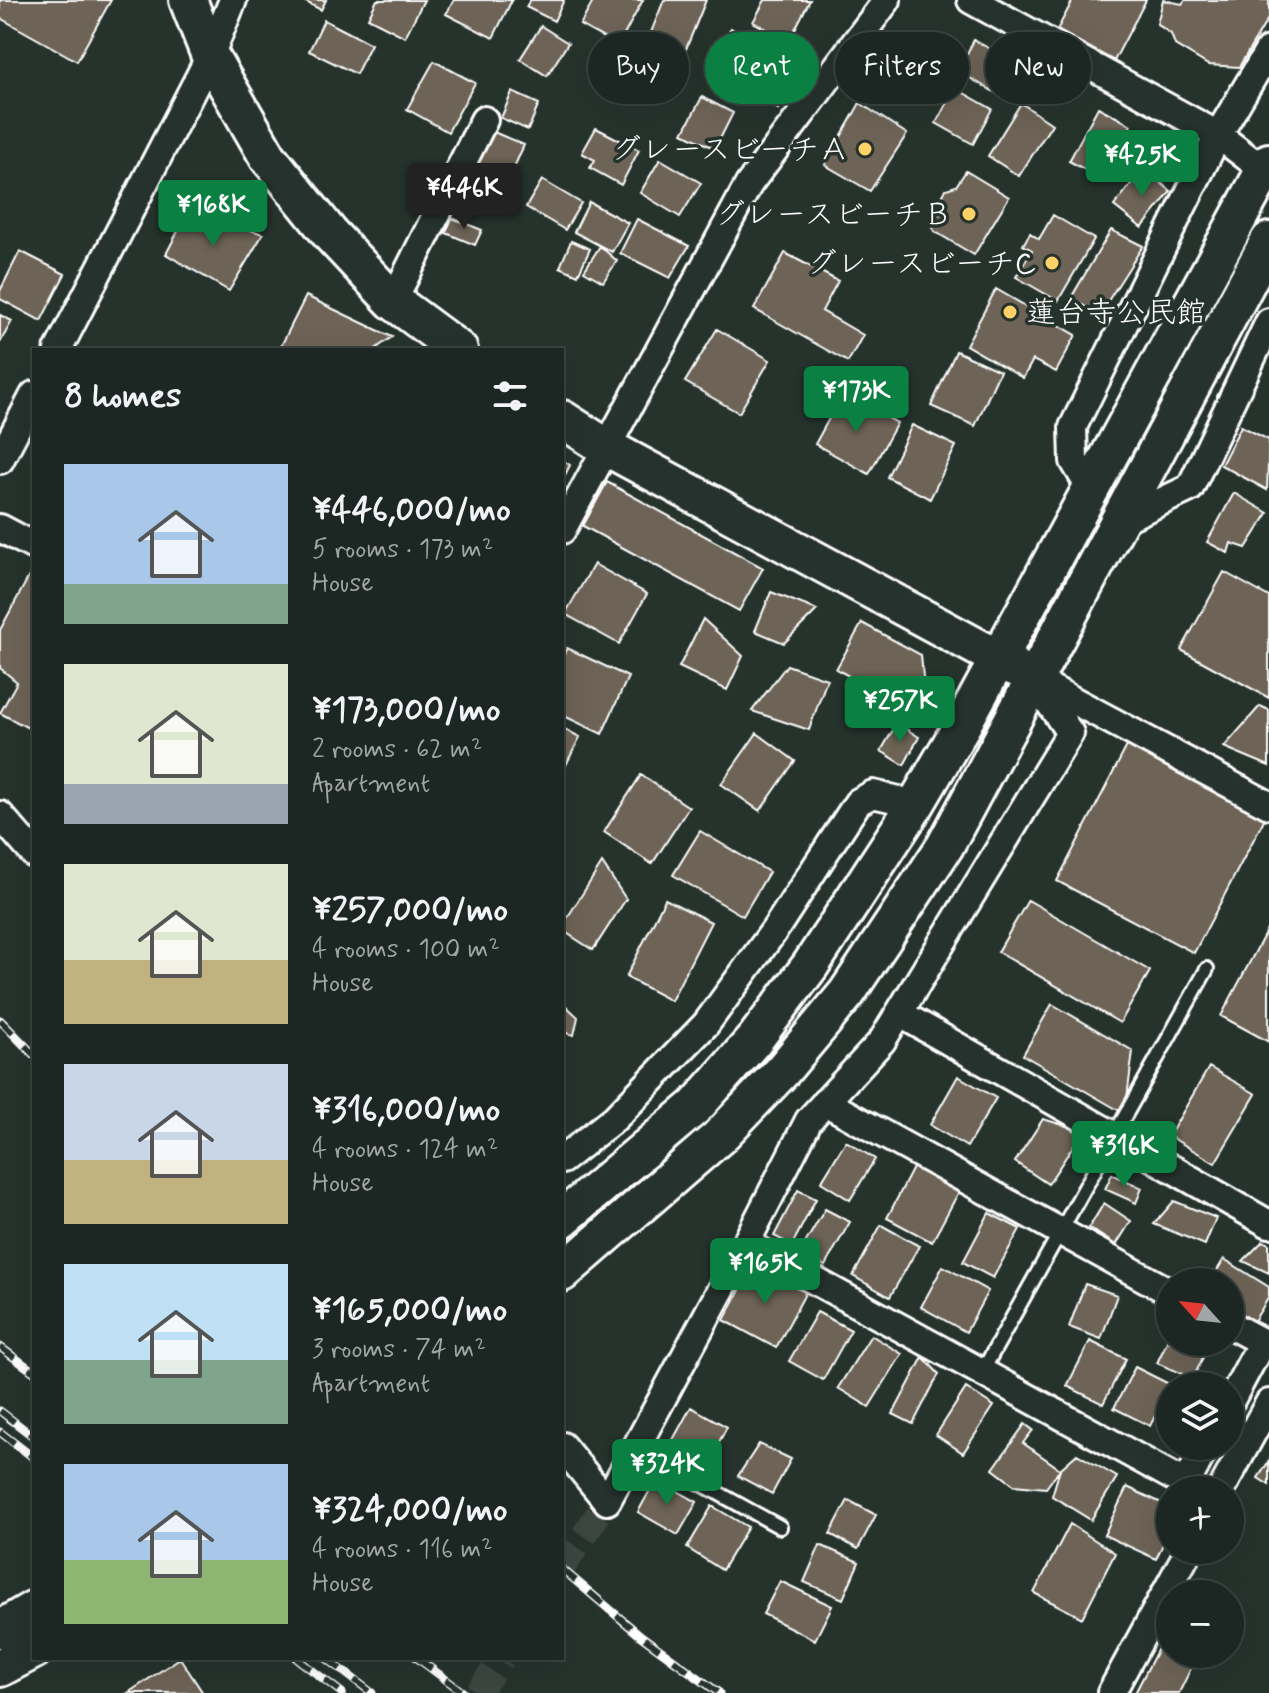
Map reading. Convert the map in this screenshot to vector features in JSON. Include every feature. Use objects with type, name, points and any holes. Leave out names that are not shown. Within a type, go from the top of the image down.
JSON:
[{"type":"street","points":[[188,0],[210,56],[268,157],[331,235],[393,301],[456,348]]},
{"type":"street","points":[[59,348],[210,56],[233,0]]},
{"type":"street","points":[[564,526],[749,184],[887,0]]},
{"type":"street","points":[[564,1217],[696,1106],[755,1039],[810,966],[916,804],[964,722],[1267,169],[1218,135],[971,0]]},
{"type":"street","points":[[1090,488],[1074,461],[1073,427],[1218,135],[1269,50]]},
{"type":"street","points":[[393,301],[484,120]]},
{"type":"street","points":[[564,1271],[719,1137],[782,1071],[847,993],[945,846],[1269,241]]},
{"type":"street","points":[[1120,521],[1190,488],[1269,322]]},
{"type":"street","points":[[0,460],[32,399]]},
{"type":"street","points":[[564,420],[606,447],[1269,805]]},
{"type":"street","points":[[0,528],[32,545]]},
{"type":"street","points":[[564,1448],[607,1501],[809,1120],[882,1041],[1070,733],[1033,679]]},
{"type":"street","points":[[564,1158],[615,1118],[706,1024],[774,931],[858,802],[873,794],[916,804]]},
{"type":"street","points":[[0,815],[32,852]]},
{"type":"street","points":[[899,1013],[1269,1224]]},
{"type":"street","points":[[825,1102],[1156,1284]]},
{"type":"street","points":[[746,1243],[1186,1484],[1199,1460]]},
{"type":"street","points":[[1244,1332],[1262,1342],[1244,1376]]},
{"type":"street","points":[[1229,1476],[1269,1403]]},
{"type":"street","points":[[1111,1693],[1181,1564]]},
{"type":"street","points":[[0,1629],[32,1610]]},
{"type":"street","points":[[0,1668],[32,1651]]},
{"type":"lane","points":[[982,1372],[1207,969]]},
{"type":"lane","points":[[636,1448],[780,1527]]},
{"type":"building","points":[[0,0],[111,0],[77,61],[0,18]]},
{"type":"building","points":[[302,0],[326,0],[321,10]]},
{"type":"building","points":[[377,0],[424,0],[405,37],[368,18]]},
{"type":"building","points":[[454,0],[512,0],[493,38],[446,14]]},
{"type":"building","points":[[530,0],[564,0],[554,21],[526,7]]},
{"type":"building","points":[[594,0],[643,0],[626,32],[593,32],[580,25]]},
{"type":"building","points":[[664,0],[706,0],[689,42],[689,32],[651,32]]},
{"type":"building","points":[[765,0],[810,0],[794,32],[772,32],[753,22]]},
{"type":"building","points":[[1073,0],[1146,0],[1114,61],[1091,48],[1091,32],[1057,30]]},
{"type":"building","points":[[1163,0],[1182,4],[1185,0],[1269,0],[1269,17],[1239,67],[1208,65],[1175,45],[1171,34],[1157,24]]},
{"type":"building","points":[[324,20],[371,44],[356,74],[309,51]]},
{"type":"building","points":[[541,26],[568,43],[547,76],[520,59]]},
{"type":"building","points":[[974,40],[985,46],[985,87],[969,77],[969,50]]},
{"type":"building","points":[[434,61],[475,83],[448,132],[407,109]]},
{"type":"building","points":[[512,92],[539,104],[528,130],[501,118]]},
{"type":"building","points":[[969,96],[992,109],[973,144],[936,123],[946,104],[969,104]]},
{"type":"building","points":[[702,97],[705,104],[716,104],[733,113],[715,149],[683,133]]},
{"type":"building","name":"グレースビーチＡ","points":[[859,104],[907,134],[870,191],[825,165]]},
{"type":"building","points":[[1020,104],[1052,124],[1019,176],[988,156]]},
{"type":"building","points":[[1098,107],[1131,125],[1102,179],[1069,161]]},
{"type":"building","points":[[596,128],[639,150],[621,185],[590,168],[595,160],[582,153]]},
{"type":"building","points":[[489,130],[524,145],[504,190],[469,174]]},
{"type":"building","points":[[660,159],[701,183],[680,217],[640,193]]},
{"type":"building","points":[[1143,169],[1171,191],[1142,228],[1114,206]]},
{"type":"building","name":"グレースビーチＢ","points":[[966,171],[1009,197],[974,255],[934,231],[931,223],[935,215],[943,213],[947,206],[941,199],[946,189],[956,186]]},
{"type":"building","points":[[542,180],[581,203],[565,230],[526,207]]},
{"type":"building","points":[[589,202],[628,223],[612,252],[574,232]]},
{"type":"building","points":[[189,210],[263,234],[229,291],[166,254]]},
{"type":"building","name":"グレースビーチC","points":[[1053,215],[1094,239],[1058,301],[1016,277],[1032,250],[1023,245],[1030,233],[1039,239]]},
{"type":"building","points":[[452,218],[482,230],[475,245],[446,233]]},
{"type":"building","points":[[637,219],[689,246],[670,278],[620,253]]},
{"type":"building","points":[[1111,230],[1143,246],[1099,315],[1071,298]]},
{"type":"building","points":[[571,241],[590,249],[578,275],[560,267]]},
{"type":"building","points":[[600,246],[617,261],[603,282],[584,271]]},
{"type":"building","points":[[20,251],[65,274],[41,321],[0,299],[0,291]]},
{"type":"building","points":[[785,253],[838,281],[822,311],[863,335],[848,362],[754,309]]},
{"type":"building","name":"蓮台寺公民館","points":[[996,289],[1076,335],[1056,372],[1033,360],[1023,378],[966,345]]},
{"type":"building","points":[[306,296],[392,337],[377,348],[280,348]]},
{"type":"building","points":[[0,315],[12,321],[0,343]]},
{"type":"building","points":[[717,329],[770,360],[739,413],[685,382]]},
{"type":"building","points":[[956,351],[1000,371],[975,426],[931,406]]},
{"type":"building","points":[[843,393],[897,423],[869,474],[815,444]]},
{"type":"building","points":[[912,425],[956,446],[930,499],[887,477]]},
{"type":"building","points":[[1241,426],[1269,440],[1267,490],[1221,465]]},
{"type":"building","points":[[564,461],[570,465],[564,477]]},
{"type":"building","points":[[607,482],[763,568],[739,611],[583,526]]},
{"type":"building","points":[[1234,493],[1268,513],[1246,548],[1231,543],[1228,553],[1207,542]]},
{"type":"building","points":[[594,564],[647,594],[619,644],[565,614]]},
{"type":"building","points":[[32,571],[32,730],[0,713],[17,682],[0,668],[0,630]]},
{"type":"building","points":[[1224,572],[1269,597],[1269,698],[1181,650]]},
{"type":"building","points":[[771,592],[817,610],[784,643],[755,631]]},
{"type":"building","points":[[703,619],[743,656],[727,690],[679,667]]},
{"type":"building","points":[[862,623],[921,655],[927,719],[836,669]]},
{"type":"building","points":[[567,648],[628,677],[602,734],[564,716],[564,654]]},
{"type":"building","points":[[787,665],[827,679],[809,730],[752,711]]},
{"type":"building","points":[[1260,706],[1269,710],[1269,766],[1224,747]]},
{"type":"building","points":[[897,723],[919,737],[904,765],[881,751]]},
{"type":"building","points":[[564,729],[580,737],[564,769]]},
{"type":"building","points":[[757,733],[795,761],[760,811],[721,784]]},
{"type":"building","points":[[1128,744],[1266,816],[1194,953],[1057,881]]},
{"type":"building","points":[[641,775],[689,807],[652,864],[604,832]]},
{"type":"building","points":[[700,831],[769,872],[743,916],[673,875]]},
{"type":"building","points":[[602,863],[626,899],[593,950],[564,931],[564,923]]},
{"type":"building","points":[[665,899],[711,922],[671,1001],[626,977]]},
{"type":"building","points":[[1028,900],[1150,971],[1120,1023],[998,952]]},
{"type":"building","points":[[1269,926],[1269,1042],[1221,1016]]},
{"type":"building","points":[[564,1004],[578,1017],[574,1035],[564,1032]]},
{"type":"building","points":[[1052,1004],[1133,1051],[1125,1114],[1023,1055]]},
{"type":"building","points":[[1209,1067],[1256,1094],[1215,1163],[1169,1136]]},
{"type":"building","points":[[958,1076],[996,1098],[967,1147],[930,1125]]},
{"type":"building","points":[[1043,1119],[1083,1131],[1048,1184],[1015,1162]]},
{"type":"building","points":[[846,1141],[875,1159],[850,1200],[821,1182]]},
{"type":"building","points":[[915,1164],[961,1188],[932,1242],[887,1218]]},
{"type":"building","points":[[1112,1174],[1142,1188],[1136,1203],[1105,1189]]},
{"type":"building","points":[[798,1190],[816,1199],[792,1245],[774,1236]]},
{"type":"building","points":[[1174,1201],[1216,1218],[1205,1245],[1154,1224]]},
{"type":"building","points":[[1104,1203],[1131,1221],[1116,1245],[1089,1228]]},
{"type":"building","points":[[825,1209],[850,1222],[825,1266],[800,1252]]},
{"type":"building","points":[[989,1213],[1020,1229],[993,1278],[963,1262]]},
{"type":"building","points":[[881,1225],[919,1246],[890,1297],[853,1276]]},
{"type":"building","points":[[1263,1241],[1269,1244],[1269,1273],[1243,1261]]},
{"type":"building","points":[[1224,1259],[1238,1268],[1219,1268]]},
{"type":"building","points":[[754,1264],[806,1292],[776,1348],[724,1320]]},
{"type":"building","points":[[943,1266],[988,1291],[966,1332],[921,1307]]},
{"type":"building","points":[[1244,1271],[1269,1287],[1269,1297],[1254,1321],[1244,1315]]},
{"type":"building","points":[[1085,1284],[1117,1295],[1101,1339],[1069,1327]]},
{"type":"building","points":[[817,1312],[851,1330],[823,1380],[789,1361]]},
{"type":"building","points":[[871,1335],[902,1354],[869,1407],[838,1388]]},
{"type":"building","points":[[1090,1341],[1126,1359],[1103,1404],[1067,1386]]},
{"type":"building","points":[[1160,1356],[1204,1356],[1196,1372],[1177,1372],[1157,1363]]},
{"type":"building","points":[[923,1357],[939,1374],[913,1424],[893,1414]]},
{"type":"building","points":[[1135,1367],[1156,1378],[1156,1414],[1150,1426],[1114,1408]]},
{"type":"building","points":[[966,1388],[994,1406],[963,1453],[936,1435]]},
{"type":"building","points":[[691,1407],[727,1427],[707,1465],[670,1445]]},
{"type":"building","points":[[1025,1424],[1033,1430],[1023,1443],[1060,1469],[1046,1488],[1014,1485],[993,1469]]},
{"type":"building","points":[[759,1444],[791,1459],[772,1494],[738,1476]]},
{"type":"building","points":[[1077,1454],[1117,1477],[1091,1520],[1052,1496],[1060,1469]]},
{"type":"building","points":[[1269,1461],[1269,1485],[1258,1478]]},
{"type":"building","points":[[656,1479],[697,1502],[678,1535],[638,1512]]},
{"type":"building","points":[[1127,1487],[1156,1500],[1156,1559],[1104,1535]]},
{"type":"building","points":[[848,1500],[876,1515],[858,1549],[830,1534]]},
{"type":"building","points":[[712,1506],[748,1527],[722,1570],[687,1548]]},
{"type":"building","points":[[1070,1524],[1115,1553],[1082,1618],[1034,1593]]},
{"type":"building","points":[[820,1545],[859,1562],[843,1599],[804,1582]]},
{"type":"building","points":[[780,1581],[832,1606],[815,1640],[763,1614]]},
{"type":"building","points":[[1156,1652],[1156,1668],[1191,1668],[1179,1693],[1135,1693]]},
{"type":"building","points":[[181,1660],[203,1693],[128,1693]]},
{"type":"tunnel","points":[[564,1565],[607,1501]]},
{"type":"tunnel","points":[[478,1693],[501,1660]]},
{"type":"railway","points":[[0,1020],[32,1053]]},
{"type":"railway","points":[[0,1347],[32,1371]]},
{"type":"railway","points":[[0,1411],[32,1435]]},
{"type":"railway","points":[[0,1432],[32,1456]]},
{"type":"railway","points":[[564,1571],[641,1636],[719,1693]]},
{"type":"railway","points":[[299,1660],[342,1693]]},
{"type":"railway","points":[[329,1660],[372,1693]]},
{"type":"railway","points":[[420,1660],[464,1693]]},
{"type":"place","name":"グレースビーチＡ","points":[[865,149]]},
{"type":"place","name":"グレースビーチＢ","points":[[969,214]]},
{"type":"place","name":"グレースビーチC","points":[[1052,263]]},
{"type":"place","name":"蓮台寺公民館","points":[[1010,312]]}]
